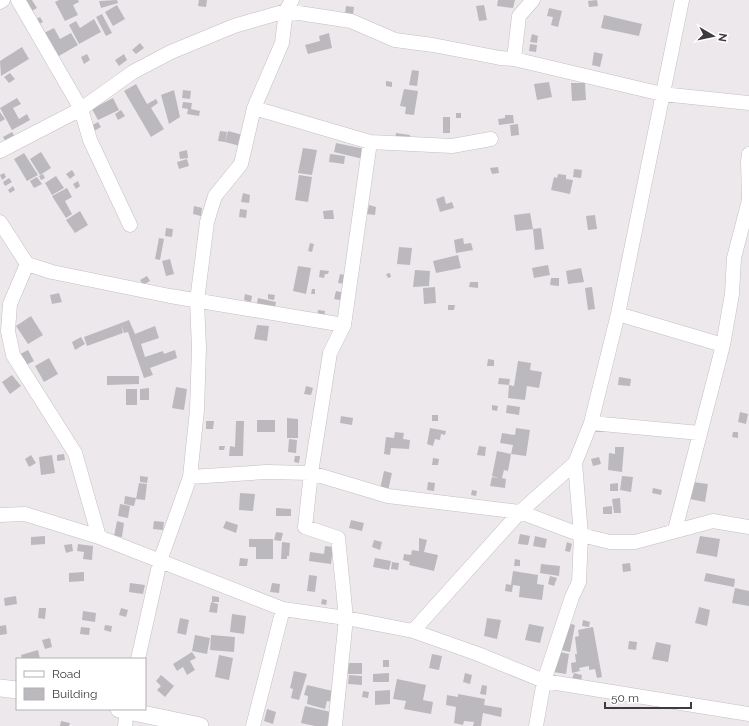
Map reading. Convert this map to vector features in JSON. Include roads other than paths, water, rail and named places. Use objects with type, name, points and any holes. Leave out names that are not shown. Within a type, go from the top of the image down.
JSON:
[{"type":"street","points":[[18,0],[81,109],[90,140],[130,225]]},
{"type":"street","points":[[514,59],[519,16],[533,0]]},
{"type":"street","points":[[413,631],[520,512],[575,463],[591,423],[618,314],[682,0]]},
{"type":"street","points":[[138,658],[160,561],[190,478],[198,387],[199,348],[197,301],[207,222],[215,196],[241,164],[254,108],[282,44],[289,6]]},
{"type":"street","points":[[0,151],[81,109],[133,72],[171,52],[234,26],[289,6],[351,22],[395,40],[433,45],[500,58],[514,59],[662,94],[749,103]]},
{"type":"street","points":[[254,108],[370,142],[452,146],[490,139]]},
{"type":"street","points":[[335,726],[346,618],[338,538],[305,527],[311,473],[330,353],[344,325],[370,142]]},
{"type":"street","points":[[675,530],[723,345],[732,294],[734,258],[749,200],[749,154]]},
{"type":"street","points":[[0,222],[27,264],[52,272],[197,301],[344,325]]},
{"type":"street","points":[[27,264],[10,304],[8,331],[13,355],[75,453],[99,537]]},
{"type":"street","points":[[618,314],[723,345]]},
{"type":"street","points":[[591,423],[700,433]]},
{"type":"street","points":[[536,726],[544,681],[572,596],[579,582],[581,535],[575,463]]},
{"type":"street","points":[[190,478],[266,472],[311,473],[388,496],[520,512],[581,535],[610,542],[635,542],[713,521],[749,527]]},
{"type":"street","points":[[1,518],[25,514],[36,517],[99,537],[283,609],[346,618],[413,631],[478,654],[544,681],[749,714]]},
{"type":"street","points":[[253,726],[283,609]]},
{"type":"street","points":[[0,688],[16,690]]},
{"type":"street","points":[[125,714],[200,726]]}]
